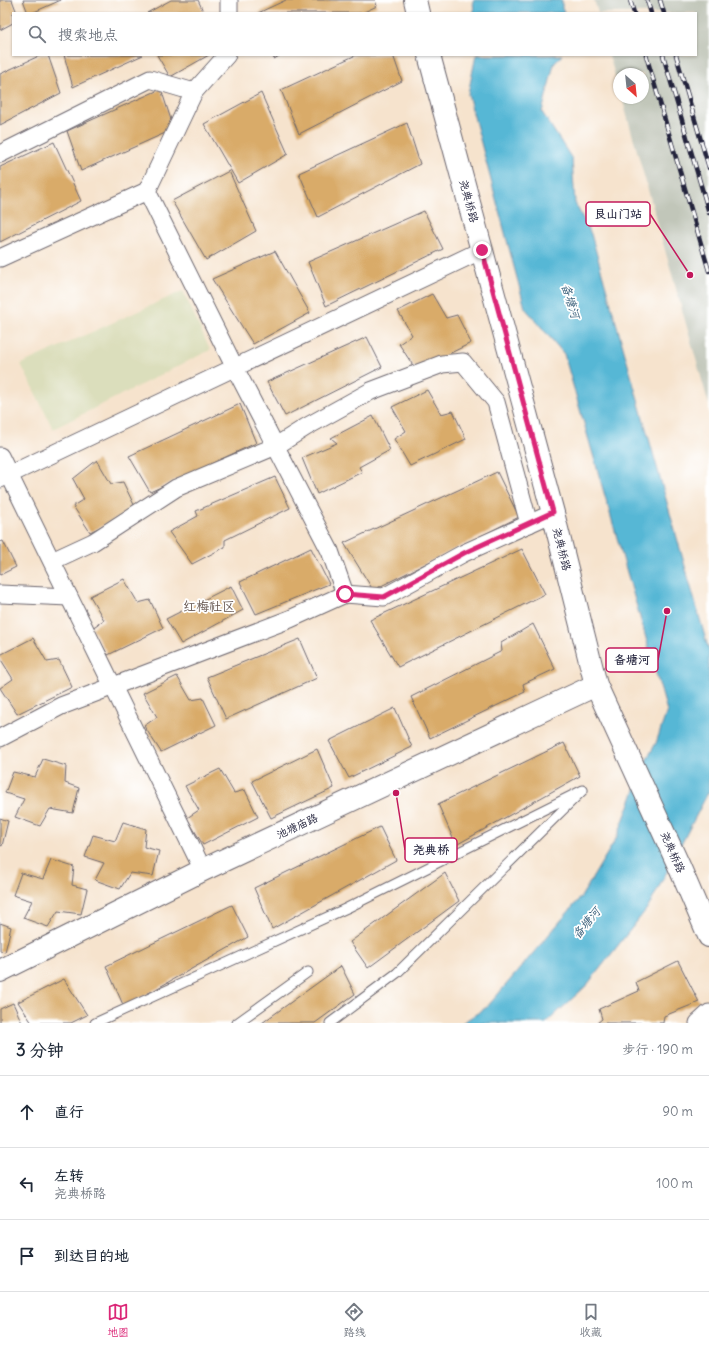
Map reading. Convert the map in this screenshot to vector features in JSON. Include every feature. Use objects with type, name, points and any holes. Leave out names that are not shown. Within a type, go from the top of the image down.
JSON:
[{"type":"street","points":[[229,0],[229,12]]},
{"type":"street","points":[[415,0],[418,12]]},
{"type":"street","points":[[0,258],[147,191],[194,92],[226,56]]},
{"type":"street","name":"尧典桥路","points":[[429,56],[553,512],[596,685],[679,866],[709,936]]},
{"type":"street","points":[[0,154],[150,79],[194,92]]},
{"type":"street","points":[[147,191],[235,368],[330,551],[345,594]]},
{"type":"street","points":[[5,477],[482,250]]},
{"type":"street","points":[[52,561],[93,542],[176,488],[276,446],[306,427],[371,391],[442,364],[463,362],[496,402],[529,524]]},
{"type":"street","points":[[0,456],[5,477],[52,561],[203,870]]},
{"type":"street","points":[[0,738],[61,706],[290,619],[345,594],[384,597],[464,553],[553,512]]},
{"type":"street","points":[[0,594],[69,597]]},
{"type":"street","name":"池塘庙路","points":[[0,971],[203,870],[596,685]]},
{"type":"street","points":[[698,1023],[709,1013]]},
{"type":"lane","points":[[98,1022],[347,908],[583,790],[397,972],[330,1023]]},
{"type":"lane","points":[[237,1023],[308,972]]},
{"type":"shaded area","points":[[594,0],[709,0],[709,405],[624,104],[649,104],[649,68],[613,69],[609,56],[697,56],[697,12],[598,12]]},
{"type":"shaded area","points":[[183,291],[210,350],[53,429],[21,364]]},
{"type":"water","points":[[473,0],[562,0],[562,9],[564,12],[474,12]]},
{"type":"water","points":[[476,56],[561,56],[554,64],[542,112],[572,159],[575,203],[591,234],[709,651],[709,791],[649,906],[587,985],[546,1023],[462,1023],[487,1007],[581,897],[617,837],[647,759],[656,743],[667,711],[564,354],[525,308],[468,94]]},
{"type":"building","points":[[0,0],[12,0],[17,12],[12,12],[12,24],[0,30]]},
{"type":"building","points":[[23,0],[61,0],[34,12],[28,12]]},
{"type":"building","points":[[171,0],[198,0],[204,12],[149,12]]},
{"type":"building","points":[[286,0],[375,0],[377,6],[364,12],[260,12]]},
{"type":"building","points":[[39,56],[48,56],[61,93],[0,125],[0,74]]},
{"type":"building","points":[[64,56],[141,56],[73,87]]},
{"type":"building","points":[[158,56],[207,56],[170,77]]},
{"type":"building","points":[[272,56],[279,56],[274,59]]},
{"type":"building","points":[[354,56],[393,56],[402,81],[299,134],[281,90]]},
{"type":"building","points":[[161,89],[174,129],[81,171],[67,131]]},
{"type":"building","points":[[261,93],[288,154],[238,183],[204,124]]},
{"type":"building","points":[[407,123],[420,164],[318,217],[299,173]]},
{"type":"building","points":[[54,142],[81,201],[0,242],[0,167]]},
{"type":"building","points":[[229,171],[256,231],[206,260],[172,201]]},
{"type":"building","points":[[424,211],[443,249],[326,306],[308,262]]},
{"type":"building","points":[[275,251],[310,313],[253,344],[212,279]]},
{"type":"building","points":[[432,294],[446,318],[457,315],[471,343],[416,370],[399,344],[412,335],[398,311]]},
{"type":"building","points":[[367,337],[382,367],[285,416],[267,382]]},
{"type":"building","points":[[427,390],[441,414],[453,411],[466,439],[410,466],[394,439],[406,431],[392,407]]},
{"type":"building","points":[[240,404],[256,443],[150,492],[129,456]]},
{"type":"building","points":[[373,416],[390,450],[359,467],[362,472],[317,494],[302,458],[337,443],[331,438]]},
{"type":"building","points":[[97,460],[111,484],[123,482],[136,509],[90,532],[73,506],[84,499],[73,479]]},
{"type":"building","points":[[497,472],[519,517],[373,590],[344,543]]},
{"type":"building","points":[[275,477],[290,508],[225,540],[225,547],[192,564],[169,532],[198,516],[196,511]]},
{"type":"building","points":[[3,541],[16,567],[0,575],[0,542]]},
{"type":"building","points":[[311,548],[329,584],[256,614],[240,582]]},
{"type":"building","points":[[522,549],[545,594],[398,667],[370,620]]},
{"type":"building","points":[[124,579],[138,603],[150,600],[163,628],[108,655],[92,628],[104,620],[90,596]]},
{"type":"building","points":[[231,586],[243,610],[181,644],[166,619]]},
{"type":"building","points":[[533,624],[555,669],[523,684],[525,692],[430,738],[411,697],[502,651],[501,643]]},
{"type":"building","points":[[33,638],[47,662],[59,660],[72,687],[17,714],[0,688],[13,679],[0,658],[0,655]]},
{"type":"building","points":[[300,639],[317,678],[226,719],[207,677]]},
{"type":"building","points":[[177,676],[191,700],[203,698],[216,725],[161,752],[144,726],[157,717],[143,693]]},
{"type":"building","points":[[395,708],[412,747],[349,778],[329,741]]},
{"type":"building","points":[[564,743],[580,776],[456,845],[438,804]]},
{"type":"building","points":[[317,749],[334,788],[271,818],[252,781]]},
{"type":"building","points":[[43,759],[66,766],[65,783],[79,788],[73,813],[50,809],[40,826],[15,817],[24,799],[5,793],[13,772],[35,777]]},
{"type":"building","points":[[220,769],[234,793],[245,790],[258,817],[203,845],[187,818],[199,810],[185,786]]},
{"type":"building","points":[[0,818],[8,821],[2,846],[0,845]]},
{"type":"building","points":[[123,822],[146,829],[144,847],[159,851],[153,876],[130,873],[120,889],[95,880],[104,863],[85,857],[93,835],[115,841]]},
{"type":"building","points":[[380,827],[396,860],[272,929],[254,888]]},
{"type":"building","points":[[51,860],[74,867],[72,885],[87,889],[81,914],[58,911],[48,927],[23,918],[32,901],[13,895],[21,873],[43,879]]},
{"type":"building","points":[[445,873],[459,901],[368,968],[350,942]]},
{"type":"building","points":[[232,905],[248,937],[124,1007],[106,966]]},
{"type":"building","points":[[0,923],[11,927],[5,952],[0,951]]},
{"type":"building","points":[[678,961],[699,1002],[664,1016],[663,1023],[597,1023],[602,1019],[599,1009],[639,991],[636,982]]},
{"type":"building","points":[[341,966],[355,994],[315,1023],[262,1023]]},
{"type":"building","points":[[64,979],[87,1015],[71,1023],[32,1023],[18,1002]]},
{"type":"building","points":[[13,1003],[22,1023],[0,1023],[0,1009]]},
{"type":"railway","points":[[630,0],[634,12]]},
{"type":"railway","points":[[647,0],[651,12]]},
{"type":"railway","points":[[660,0],[664,12]]},
{"type":"railway","points":[[646,56],[709,271]]},
{"type":"railway","points":[[663,56],[709,213]]},
{"type":"railway","points":[[676,56],[709,168]]},
{"type":"place","name":"艮山门站","points":[[690,275]]},
{"type":"place","name":"备塘河","points":[[667,611]]},
{"type":"place","name":"尧典桥","points":[[396,793]]},
{"type":"district","name":"红梅社区","points":[[209,606]]},
{"type":"route","points":[[345,594],[384,597],[464,553],[553,512],[482,250]]}]
